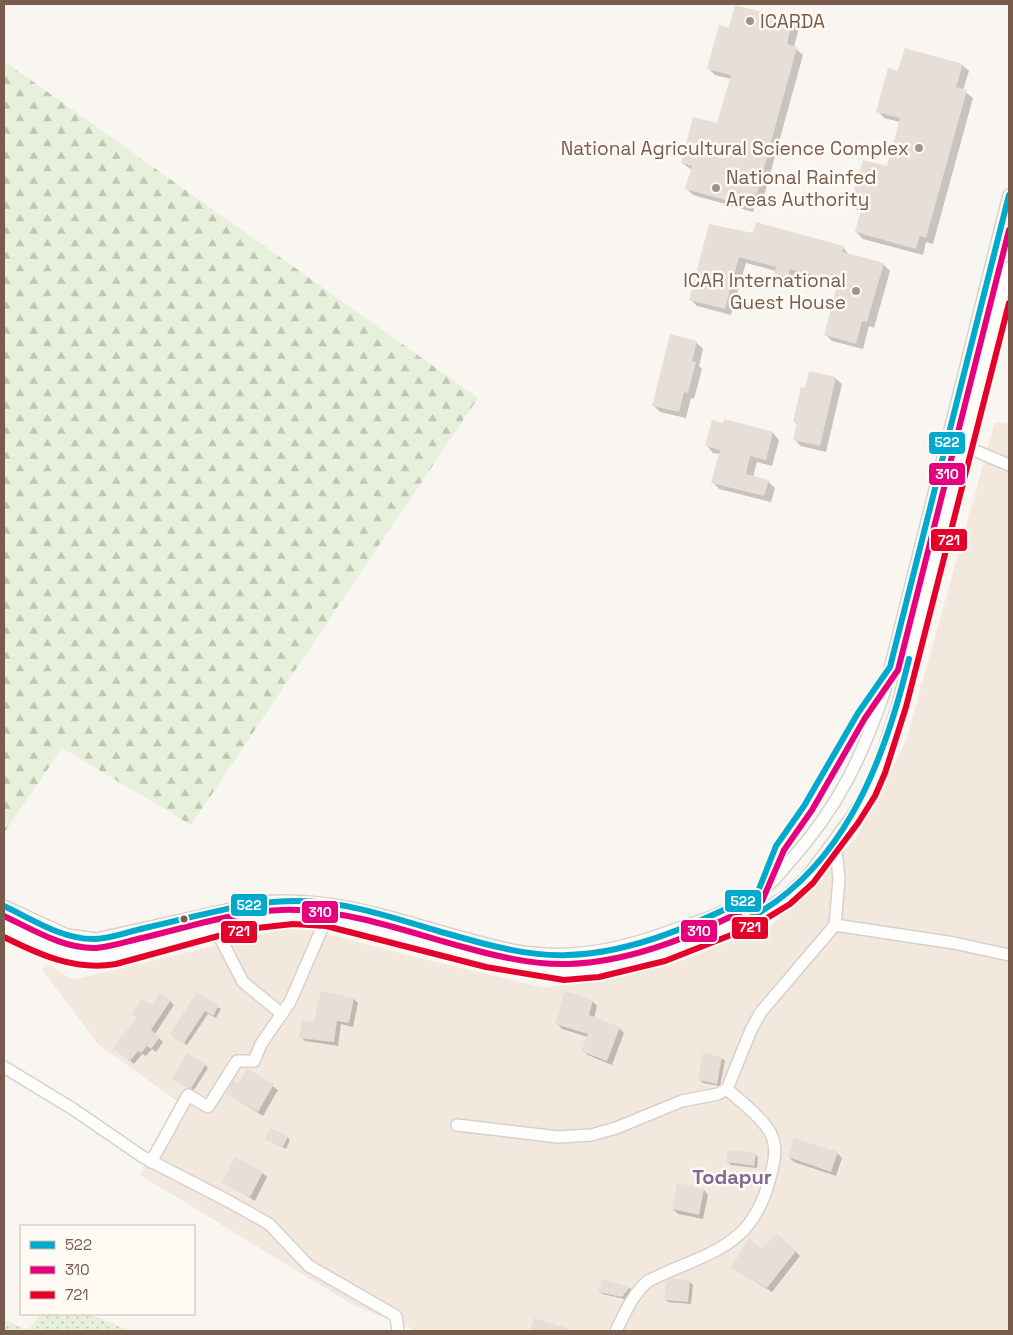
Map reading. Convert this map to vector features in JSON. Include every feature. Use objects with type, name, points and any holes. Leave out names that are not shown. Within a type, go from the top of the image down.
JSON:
[{"type":"street","points":[[4,906],[67,935],[96,939],[246,905],[276,901],[306,901],[364,910],[518,951],[559,955],[595,952],[654,937],[710,916],[757,894],[771,883],[824,820],[852,776],[884,693],[1009,195]]},
{"type":"street","points":[[4,927],[54,951],[78,957],[98,958],[114,956],[215,928],[280,916],[327,917],[531,967],[564,971],[597,968],[662,953],[750,918],[796,888],[838,837],[866,792],[893,725],[1009,268]]},
{"type":"street","points":[[964,446],[1009,465]]},
{"type":"street","points":[[457,1125],[558,1137],[591,1135],[616,1128],[682,1101],[718,1094],[727,1089],[751,1030],[761,1012],[834,925],[839,879],[838,837],[824,820]]},
{"type":"street","points":[[151,1162],[188,1095],[208,1107],[237,1061],[254,1061],[261,1044],[290,1002],[327,917]]},
{"type":"street","points":[[834,925],[954,943],[1009,955]]},
{"type":"street","points":[[215,928],[243,982],[282,1014]]},
{"type":"street","points":[[4,1068],[73,1109],[151,1162],[269,1224],[309,1266],[392,1313],[397,1319],[398,1331]]},
{"type":"street","points":[[616,1331],[631,1302],[643,1286],[662,1274],[730,1244],[749,1226],[758,1211],[766,1193],[775,1156],[774,1142],[768,1129],[727,1089]]},
{"type":"shaded area","name":"Todapur","points":[[995,422],[1009,424],[1009,1331],[417,1331],[350,1303],[140,1175],[178,1102],[98,1044],[42,970],[47,964],[73,980],[297,926],[415,957],[546,988],[673,964],[773,924],[856,838],[906,741]]},
{"type":"green space","points":[[4,61],[478,398],[191,825],[62,748],[4,833]]},
{"type":"green space","points":[[40,1315],[91,1315],[131,1331],[4,1331],[4,1320],[28,1330]]},
{"type":"building","points":[[735,5],[793,20],[787,44],[797,47],[757,194],[750,193],[747,206],[685,189],[692,166],[681,163],[693,117],[717,123],[731,75],[707,69],[719,25],[729,28]]},
{"type":"building","name":"National Agricultural Science Complex","points":[[905,48],[963,64],[956,87],[967,90],[926,238],[920,236],[916,249],[855,232],[861,209],[850,206],[863,160],[887,166],[900,118],[876,112],[888,68],[898,71]]},
{"type":"building","name":"ICAR International Guest House","points":[[756,222],[844,246],[842,252],[884,263],[867,322],[862,321],[856,344],[824,335],[838,282],[790,269],[788,277],[774,273],[776,267],[739,257],[725,309],[689,300],[709,224],[753,233]]},
{"type":"building","points":[[670,334],[697,341],[692,361],[696,362],[688,393],[684,392],[679,412],[652,406]]},
{"type":"building","points":[[809,371],[836,377],[820,446],[793,440],[797,423],[793,422],[801,387],[805,388]]},
{"type":"building","points":[[724,419],[773,432],[766,460],[750,456],[746,474],[769,480],[764,496],[711,483],[720,450],[705,446],[712,420],[723,423]]},
{"type":"building","points":[[321,991],[354,998],[349,1023],[337,1021],[334,1042],[299,1038],[302,1021],[314,1022]]},
{"type":"building","points":[[565,991],[593,1000],[589,1015],[620,1027],[607,1061],[581,1051],[588,1034],[555,1024]]},
{"type":"building","points":[[197,992],[219,1005],[213,1016],[205,1011],[184,1043],[170,1034]]},
{"type":"building","points":[[160,993],[171,1000],[151,1030],[160,1037],[151,1049],[147,1046],[141,1053],[138,1051],[130,1061],[113,1048],[137,1017],[132,1014],[142,999],[152,1005]]},
{"type":"building","points":[[187,1053],[206,1064],[191,1088],[172,1079]]},
{"type":"building","points":[[703,1053],[722,1057],[717,1084],[698,1080]]},
{"type":"building","points":[[247,1069],[274,1084],[258,1112],[226,1093],[233,1081],[238,1084]]},
{"type":"building","points":[[270,1128],[288,1136],[283,1147],[265,1139]]},
{"type":"building","points":[[794,1138],[838,1152],[831,1172],[788,1157]]},
{"type":"building","points":[[728,1150],[756,1153],[754,1166],[726,1162]]},
{"type":"building","points":[[235,1157],[263,1172],[250,1197],[222,1183]]},
{"type":"building","points":[[677,1183],[704,1189],[699,1215],[672,1209]]},
{"type":"building","points":[[777,1233],[796,1251],[767,1288],[731,1268],[749,1238],[762,1249]]},
{"type":"building","points":[[602,1279],[630,1287],[622,1297],[598,1292]]},
{"type":"building","points":[[671,1279],[690,1280],[688,1302],[664,1300],[666,1281]]},
{"type":"building","points":[[534,1318],[570,1329],[570,1331],[530,1331]]},
{"type":"transit line","name":"522","points":[[4,906],[71,936],[101,939],[239,907],[277,902],[314,902],[369,911],[488,945],[520,952],[568,955],[617,949],[666,935],[757,894],[776,846],[804,806],[858,713],[890,667],[1009,195]]},
{"type":"transit line","name":"310","points":[[4,916],[60,942],[96,948],[239,915],[278,910],[297,910],[362,919],[504,957],[530,962],[568,964],[619,958],[668,943],[716,924],[762,901],[784,850],[812,810],[865,718],[898,670],[1009,230]]},
{"type":"transit line","name":"721","points":[[4,937],[58,960],[101,966],[116,964],[222,935],[257,928],[293,924],[326,926],[486,967],[564,980],[599,977],[665,961],[754,926],[790,904],[813,883],[858,823],[875,796],[885,773],[906,707],[1009,303]]},
{"type":"transit line","name":"522","points":[[740,923],[776,902],[806,876],[832,845],[853,812],[871,775],[899,698],[909,659]]},
{"type":"place","name":"ICARDA","points":[[750,21]]},
{"type":"place","name":"National Agricultural Science Complex","points":[[919,148]]},
{"type":"place","name":"National Rainfed Areas Authority","points":[[716,188]]},
{"type":"place","name":"ICAR International Guest House","points":[[856,291]]},
{"type":"district","name":"Todapur","points":[[732,1177]]}]
